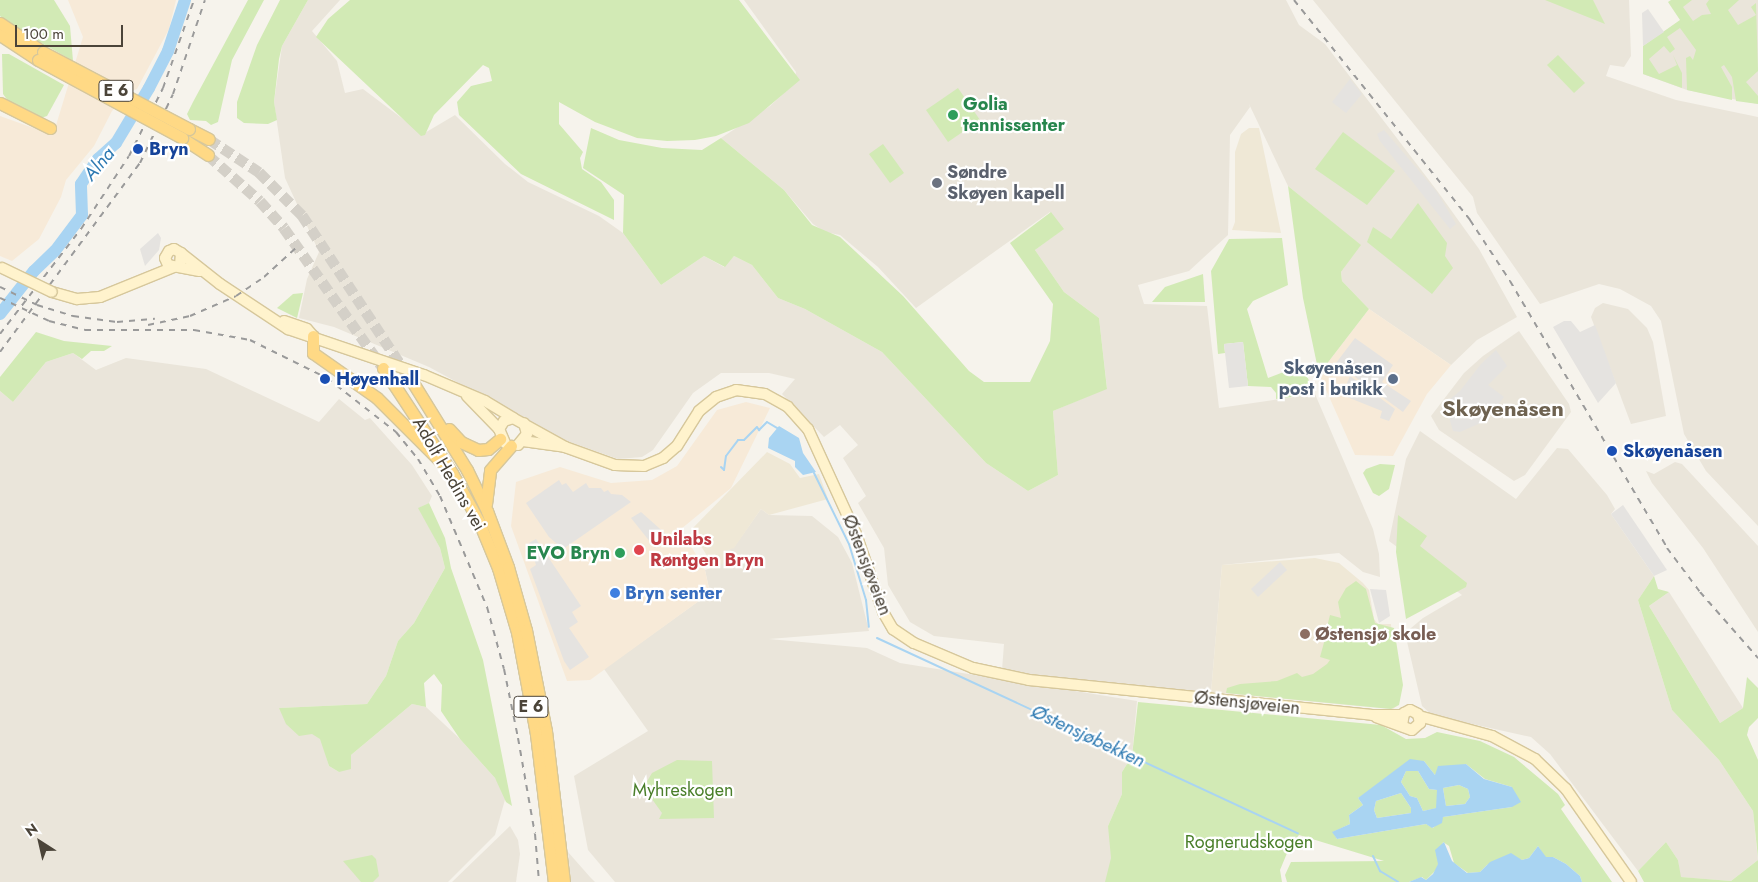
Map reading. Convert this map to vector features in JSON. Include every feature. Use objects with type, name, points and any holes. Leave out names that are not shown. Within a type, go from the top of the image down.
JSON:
[{"type":"highway","name":"E 6","points":[[0,23],[40,56]]},
{"type":"highway","name":"E 6","points":[[1,36],[186,134],[208,155]]},
{"type":"highway","points":[[0,103],[50,128]]},
{"type":"highway","name":"E 6","points":[[186,134],[209,139]]},
{"type":"highway","name":"E 6","points":[[314,336],[313,353],[378,398],[452,473]]},
{"type":"highway","name":"Adolf Hedins vei","points":[[383,368],[452,473],[491,550],[517,632],[536,734],[554,882]]},
{"type":"highway","name":"Adolf Hedins vei","points":[[410,378],[451,442],[487,511],[508,567],[528,639],[553,777],[564,882]]},
{"type":"highway","name":"E 6","points":[[418,391],[467,446],[488,449],[500,434]]},
{"type":"highway","name":"E 6","points":[[487,511],[486,496],[490,470],[510,446]]},
{"type":"main road","points":[[146,278],[165,260],[171,250],[182,254],[202,272],[295,332],[314,336],[424,375],[466,396],[485,401],[524,423],[527,434],[523,441],[510,446],[466,396]]},
{"type":"main road","points":[[1,268],[52,292],[87,299],[106,295],[177,266],[182,254]]},
{"type":"main road","points":[[165,260],[177,266],[202,272]]},
{"type":"main road","name":"Østensjøveien","points":[[524,423],[565,447],[615,465],[644,466],[672,451],[699,411],[716,396],[745,389],[765,394],[788,407],[808,429],[856,534],[883,612],[893,629],[909,641],[973,668],[1029,680],[1372,715],[1402,720],[1410,730],[1418,727],[1448,725]]},
{"type":"main road","points":[[500,434],[504,421],[513,418]]},
{"type":"main road","name":"Østensjøveien","points":[[523,441],[565,447]]},
{"type":"main road","name":"Østensjøveien","points":[[1402,720],[1410,710],[1419,716],[1502,740],[1546,768],[1570,794],[1631,882]]},
{"type":"main road","points":[[1418,727],[1419,716]]},
{"type":"shaded area","points":[[68,0],[176,0],[169,29],[137,89],[131,91],[112,111],[94,146],[66,180],[61,197],[39,239],[12,261],[0,256],[0,116],[53,135],[83,37]]},
{"type":"shaded area","points":[[308,0],[340,0],[312,31],[337,61],[345,93],[363,89],[423,134],[455,115],[505,164],[528,182],[599,216],[623,233],[661,285],[704,256],[724,267],[734,256],[752,265],[778,298],[805,309],[882,352],[986,463],[1028,491],[1058,475],[1053,411],[1107,388],[1099,318],[1064,292],[1035,250],[1063,229],[1050,212],[916,308],[878,267],[840,235],[825,232],[813,224],[784,190],[721,138],[770,106],[794,84],[796,72],[744,0],[1286,0],[1299,25],[1325,44],[1438,192],[1479,249],[1517,317],[1477,340],[1451,365],[1369,309],[1342,281],[1341,272],[1360,245],[1288,186],[1249,104],[1250,107],[1230,135],[1228,235],[1189,271],[1138,285],[1144,304],[1207,306],[1219,408],[1315,394],[1373,529],[1379,554],[1380,577],[1363,572],[1339,553],[1222,565],[1211,692],[1047,680],[1002,670],[1004,644],[934,636],[910,622],[888,585],[884,548],[858,503],[866,496],[843,458],[858,445],[840,425],[824,437],[782,394],[795,379],[769,373],[721,373],[693,393],[653,450],[642,457],[618,459],[564,440],[429,367],[334,327],[299,318],[307,279],[319,252],[285,178],[274,102],[282,46]]},
{"type":"shaded area","points":[[1313,0],[1629,0],[1631,56],[1624,67],[1610,65],[1606,76],[1676,100],[1758,117],[1758,526],[1706,471],[1684,434],[1661,321],[1651,306],[1620,289],[1599,284],[1540,304],[1477,213],[1473,197]]},
{"type":"shaded area","points":[[1672,0],[1758,0],[1758,104],[1687,90],[1643,74],[1643,46],[1681,20]]},
{"type":"shaded area","points":[[1648,9],[1664,32],[1643,46],[1642,13]]},
{"type":"shaded area","points":[[1350,79],[1362,94],[1346,113],[1332,102]]},
{"type":"shaded area","points":[[1249,128],[1259,128],[1281,233],[1232,230],[1235,222],[1235,152],[1241,134]]},
{"type":"shaded area","points":[[1384,130],[1437,192],[1456,224],[1450,229],[1380,141],[1377,134]]},
{"type":"shaded area","points":[[158,233],[161,238],[159,250],[145,266],[140,249]]},
{"type":"shaded area","points":[[1603,303],[1628,309],[1647,328],[1653,342],[1666,416],[1631,424],[1591,317],[1595,308]]},
{"type":"shaded area","points":[[1369,309],[1451,365],[1427,394],[1393,456],[1355,455],[1319,374]]},
{"type":"shaded area","points":[[1564,321],[1571,321],[1580,332],[1595,325],[1616,383],[1598,403],[1553,327]]},
{"type":"shaded area","points":[[1519,331],[1569,404],[1571,412],[1525,475],[1514,481],[1439,430],[1431,416],[1464,373],[1483,356]]},
{"type":"shaded area","points":[[1355,338],[1393,365],[1382,382],[1411,401],[1403,412],[1336,363]]},
{"type":"shaded area","points":[[1243,342],[1248,386],[1229,388],[1224,344]]},
{"type":"shaded area","points":[[1496,350],[1507,366],[1488,385],[1504,397],[1485,421],[1460,432],[1453,431],[1445,403],[1460,391],[1481,364]]},
{"type":"shaded area","points":[[73,353],[96,370],[126,358],[206,369],[319,422],[339,399],[365,420],[370,418],[412,465],[432,496],[429,503],[419,508],[440,548],[445,568],[414,623],[398,641],[386,676],[367,704],[279,708],[321,739],[329,766],[339,772],[351,755],[412,704],[426,707],[460,739],[495,778],[506,796],[495,835],[448,882],[0,882],[0,391],[13,402],[46,362]]},
{"type":"shaded area","points":[[1350,376],[1395,409],[1389,421],[1380,418],[1382,411],[1342,395]]},
{"type":"shaded area","points":[[746,402],[770,408],[731,488],[681,529],[705,570],[710,593],[590,680],[567,681],[511,526],[516,482],[560,467],[611,483],[652,480],[677,466],[717,410]]},
{"type":"shaded area","points":[[1420,431],[1516,499],[1557,448],[1568,449],[1607,495],[1615,509],[1611,514],[1654,576],[1638,600],[1672,710],[1719,760],[1753,811],[1758,860],[1731,881],[1680,877],[1678,860],[1666,842],[1638,871],[1550,754],[1531,737],[1432,715],[1422,706],[1405,633],[1423,618],[1462,595],[1389,541],[1406,459]]},
{"type":"shaded area","points":[[767,452],[790,464],[800,478],[819,474],[828,499],[769,515],[761,509],[734,548],[728,550],[732,560],[714,567],[691,530]]},
{"type":"shaded area","points":[[1675,462],[1682,464],[1758,546],[1758,632],[1703,548],[1652,483],[1646,471],[1654,474]]},
{"type":"shaded area","points":[[559,480],[562,485],[566,483],[573,492],[586,483],[589,488],[601,488],[604,492],[608,490],[611,494],[622,495],[631,502],[563,549],[549,537],[526,503]]},
{"type":"shaded area","points":[[1623,505],[1667,570],[1654,576],[1611,514]]},
{"type":"shaded area","points":[[761,509],[769,515],[812,516],[838,537],[852,563],[869,631],[769,639],[867,648],[900,663],[1137,701],[1132,756],[1122,772],[1122,794],[1108,826],[1119,847],[1109,882],[615,882],[588,850],[574,776],[648,731],[604,669],[710,593],[705,570],[731,560],[728,550],[734,547]]},
{"type":"shaded area","points":[[641,512],[668,536],[655,548],[631,518]]},
{"type":"shaded area","points":[[536,539],[581,606],[572,612],[578,622],[569,628],[589,657],[570,670],[564,661],[530,569],[536,565],[529,543]]},
{"type":"shaded area","name":"Østensjø skole","points":[[1315,558],[1339,563],[1363,583],[1369,590],[1374,619],[1378,624],[1391,624],[1397,706],[1393,709],[1211,692],[1222,565]]},
{"type":"shaded area","points":[[1280,562],[1287,570],[1258,597],[1251,589]]},
{"type":"shaded area","points":[[1370,589],[1386,590],[1390,616],[1379,623]]},
{"type":"shaded area","points":[[1669,592],[1743,708],[1720,723],[1649,606]]},
{"type":"shaded area","points":[[510,826],[518,840],[520,854],[516,882],[452,882]]},
{"type":"shaded area","points":[[568,852],[590,877],[595,882],[571,882]]},
{"type":"green space","points":[[0,0],[54,0],[70,26],[73,61],[10,25],[0,16]]},
{"type":"green space","points":[[248,0],[264,0],[232,60],[218,122],[211,125],[206,121],[190,120],[187,114]]},
{"type":"green space","points":[[280,0],[308,0],[282,46],[274,102],[277,120],[268,124],[244,123],[237,118],[237,102],[257,45]]},
{"type":"green space","points":[[350,0],[739,0],[800,80],[749,123],[716,136],[695,140],[667,141],[637,138],[595,122],[559,102],[559,124],[583,152],[580,158],[582,169],[601,182],[614,200],[614,220],[521,174],[459,115],[457,102],[471,86],[492,81],[489,68],[483,65],[434,115],[425,135],[421,136],[316,37],[328,19]]},
{"type":"green space","points":[[1545,0],[1593,0],[1605,24]]},
{"type":"green space","points":[[1671,0],[1692,0],[1683,7],[1693,21],[1702,15],[1711,14],[1706,4],[1709,0],[1739,0],[1728,10],[1738,25],[1756,15],[1751,7],[1756,3],[1758,71],[1746,82],[1758,96],[1758,104],[1736,101],[1732,77],[1724,65],[1721,67],[1732,87],[1732,100],[1687,90],[1686,58],[1690,56],[1693,60],[1696,50],[1680,28],[1667,37],[1675,49],[1670,53],[1664,46],[1649,59],[1659,74],[1677,65],[1673,55],[1682,73],[1682,88],[1643,74],[1643,46],[1680,20],[1668,2]]},
{"type":"green space","points":[[2,54],[9,54],[64,85],[47,116],[41,118],[11,105],[3,94]]},
{"type":"green space","points":[[1558,55],[1585,83],[1574,93],[1547,65]]},
{"type":"green space","name":"Golia tennissenter","points":[[958,88],[980,120],[948,142],[926,110]]},
{"type":"green space","points":[[591,128],[619,140],[662,148],[702,150],[721,138],[784,190],[812,225],[840,237],[903,296],[969,371],[984,382],[1030,382],[1050,341],[1053,304],[1010,243],[1051,212],[1064,229],[1035,250],[1064,292],[1099,318],[1107,389],[1053,411],[1058,475],[1028,491],[986,463],[882,352],[805,309],[778,298],[752,265],[734,256],[725,267],[704,256],[661,285],[623,233],[624,195],[583,168]]},
{"type":"green space","points":[[1343,132],[1395,171],[1367,205],[1315,169]]},
{"type":"green space","points":[[883,144],[904,173],[890,183],[869,154]]},
{"type":"green space","points":[[1288,186],[1361,245],[1341,272],[1342,281],[1369,309],[1319,374],[1303,298]]},
{"type":"green space","points":[[1418,203],[1447,243],[1445,256],[1453,268],[1432,294],[1367,242],[1373,227],[1391,239]]},
{"type":"green space","points":[[1282,238],[1288,285],[1253,301],[1247,309],[1268,378],[1302,365],[1315,394],[1276,399],[1276,393],[1271,387],[1248,386],[1243,342],[1224,344],[1225,353],[1218,354],[1211,271],[1229,239]]},
{"type":"green space","points":[[1203,274],[1205,302],[1152,302],[1165,287]]},
{"type":"green space","points":[[303,293],[297,318],[277,308],[293,294]]},
{"type":"green space","points":[[36,332],[64,341],[112,346],[104,351],[91,351],[82,359],[73,353],[46,362],[13,402],[0,391],[0,377]]},
{"type":"green space","points":[[1380,464],[1395,465],[1389,489],[1379,496],[1373,493],[1363,473],[1366,469]]},
{"type":"green space","points":[[429,503],[445,538],[451,568],[483,660],[512,806],[506,802],[495,778],[460,739],[441,711],[442,685],[434,674],[424,683],[426,707],[412,704],[351,755],[351,769],[339,772],[329,766],[320,739],[312,734],[299,736],[286,724],[279,708],[367,704],[386,676],[398,641],[414,623],[445,568],[440,548],[418,508]]},
{"type":"green space","points":[[1398,515],[1427,536],[1420,546],[1467,583],[1466,587],[1406,619],[1396,552]]},
{"type":"green space","points":[[1654,576],[1658,589],[1669,592],[1649,606],[1720,723],[1743,708],[1747,677],[1758,688],[1758,718],[1749,727],[1747,735],[1758,760],[1758,858],[1753,811],[1719,760],[1672,710],[1638,600]]},
{"type":"green space","points":[[1356,581],[1366,589],[1375,623],[1394,628],[1403,685],[1399,705],[1391,709],[1226,693],[1227,688],[1240,684],[1277,681],[1297,673],[1302,677],[1313,674],[1327,664],[1330,660],[1320,657],[1325,639],[1335,641],[1336,638],[1325,635],[1330,615],[1341,618],[1338,602],[1346,588]]},
{"type":"green space","name":"Rognerudskogen","points":[[1138,702],[1381,725],[1406,739],[1425,738],[1437,732],[1480,741],[1514,757],[1558,794],[1565,805],[1561,809],[1612,882],[1582,882],[1580,876],[1566,864],[1553,857],[1545,857],[1538,846],[1529,858],[1522,860],[1511,856],[1487,865],[1480,872],[1468,873],[1454,863],[1449,846],[1443,842],[1437,869],[1426,880],[1422,877],[1409,882],[1287,882],[1285,875],[1291,862],[1384,861],[1299,835],[1290,846],[1280,870],[1282,882],[1105,882],[1111,858],[1108,826],[1122,794],[1122,772],[1132,756]],"holes":[[[1424,761],[1435,775],[1466,764],[1485,779],[1512,787],[1512,807],[1443,817],[1433,828],[1426,824],[1337,839],[1333,832],[1350,824],[1349,815],[1363,805],[1358,798]]]},
{"type":"green space","name":"Myhreskogen","points":[[677,760],[712,761],[714,818],[659,819],[662,813],[644,788],[652,773]]},
{"type":"green space","points":[[1406,771],[1418,771],[1429,789],[1437,790],[1437,808],[1423,811],[1417,798],[1410,796],[1401,782]]},
{"type":"green space","points":[[1459,785],[1468,789],[1470,797],[1465,804],[1446,806],[1443,788]]},
{"type":"green space","points":[[1401,793],[1411,808],[1411,813],[1377,818],[1374,810],[1376,801]]},
{"type":"green space","points":[[1666,842],[1678,860],[1681,877],[1731,881],[1758,860],[1758,882],[1644,882],[1638,871]]},
{"type":"green space","points":[[372,855],[376,859],[379,876],[373,882],[361,882],[343,861]]},
{"type":"water","points":[[779,426],[799,438],[803,453],[816,472],[803,475],[795,467],[795,461],[768,448],[769,438]]},
{"type":"water","points":[[1410,759],[1424,761],[1435,775],[1438,766],[1466,764],[1484,779],[1512,787],[1521,802],[1512,807],[1443,817],[1442,823],[1432,828],[1426,824],[1337,839],[1332,832],[1350,824],[1349,815],[1363,805],[1358,798]],"holes":[[[1406,771],[1418,771],[1429,789],[1437,790],[1436,808],[1423,811],[1417,798],[1410,796],[1401,782]],[[1459,785],[1468,789],[1470,797],[1465,804],[1446,806],[1443,788]],[[1401,793],[1411,808],[1411,813],[1377,818],[1374,810],[1376,801]]]},
{"type":"water","points":[[1444,842],[1452,861],[1467,873],[1480,872],[1490,862],[1511,853],[1522,860],[1529,858],[1538,846],[1546,857],[1553,857],[1566,864],[1580,876],[1582,882],[1409,882],[1421,877],[1426,880],[1433,874],[1438,864],[1435,850]]},
{"type":"waterway","name":"Alna","points":[[0,314],[34,271],[55,251],[82,215],[81,184],[98,159],[116,143],[149,88],[168,51],[185,0]]},
{"type":"waterway","name":"Østensjøbekken","points":[[721,467],[724,470],[726,456],[738,440],[744,440],[757,427],[759,430],[767,422],[777,428]]},
{"type":"waterway","name":"Østensjøbekken","points":[[814,473],[849,544],[866,600],[869,627]]},
{"type":"waterway","name":"Østensjøbekken","points":[[877,638],[1298,833]]},
{"type":"waterway","name":"Østensjøbekken","points":[[1373,856],[1380,871],[1398,882]]},
{"type":"tunnel","points":[[209,139],[259,172],[302,215],[407,374]]},
{"type":"tunnel","points":[[208,155],[260,201],[284,228],[381,365]]},
{"type":"railway","points":[[0,334],[81,229],[129,156],[163,88],[194,0]]},
{"type":"railway","points":[[0,352],[140,163],[173,94],[205,0]]},
{"type":"railway","points":[[1294,0],[1470,220],[1510,281],[1667,548],[1700,592],[1758,658]]},
{"type":"railway","points":[[148,325],[190,316],[236,296],[264,277],[298,246]]},
{"type":"railway","points":[[0,287],[37,305],[73,316],[117,322],[155,319]]},
{"type":"railway","points":[[0,298],[49,321],[85,330],[194,330],[250,340],[327,378],[396,432],[418,459],[440,496],[487,607],[504,669],[518,738],[535,834],[539,882]]},
{"type":"place","name":"Golia tennissenter","points":[[953,115]]},
{"type":"place","name":"Bryn","points":[[138,149]]},
{"type":"place","name":"Søndre Skøyen kapell","points":[[937,183]]},
{"type":"place","name":"Høyenhall","points":[[325,379]]},
{"type":"place","name":"Skøyenåsen post i butikk","points":[[1393,379]]},
{"type":"place","name":"Skøyenåsen","points":[[1612,451]]},
{"type":"place","name":"Unilabs Røntgen Bryn","points":[[639,550]]},
{"type":"place","name":"EVO Bryn","points":[[620,553]]},
{"type":"place","name":"Bryn senter","points":[[615,593]]},
{"type":"place","name":"Østensjø skole","points":[[1305,634]]},
{"type":"district","name":"Skøyenåsen","points":[[1503,409]]}]
